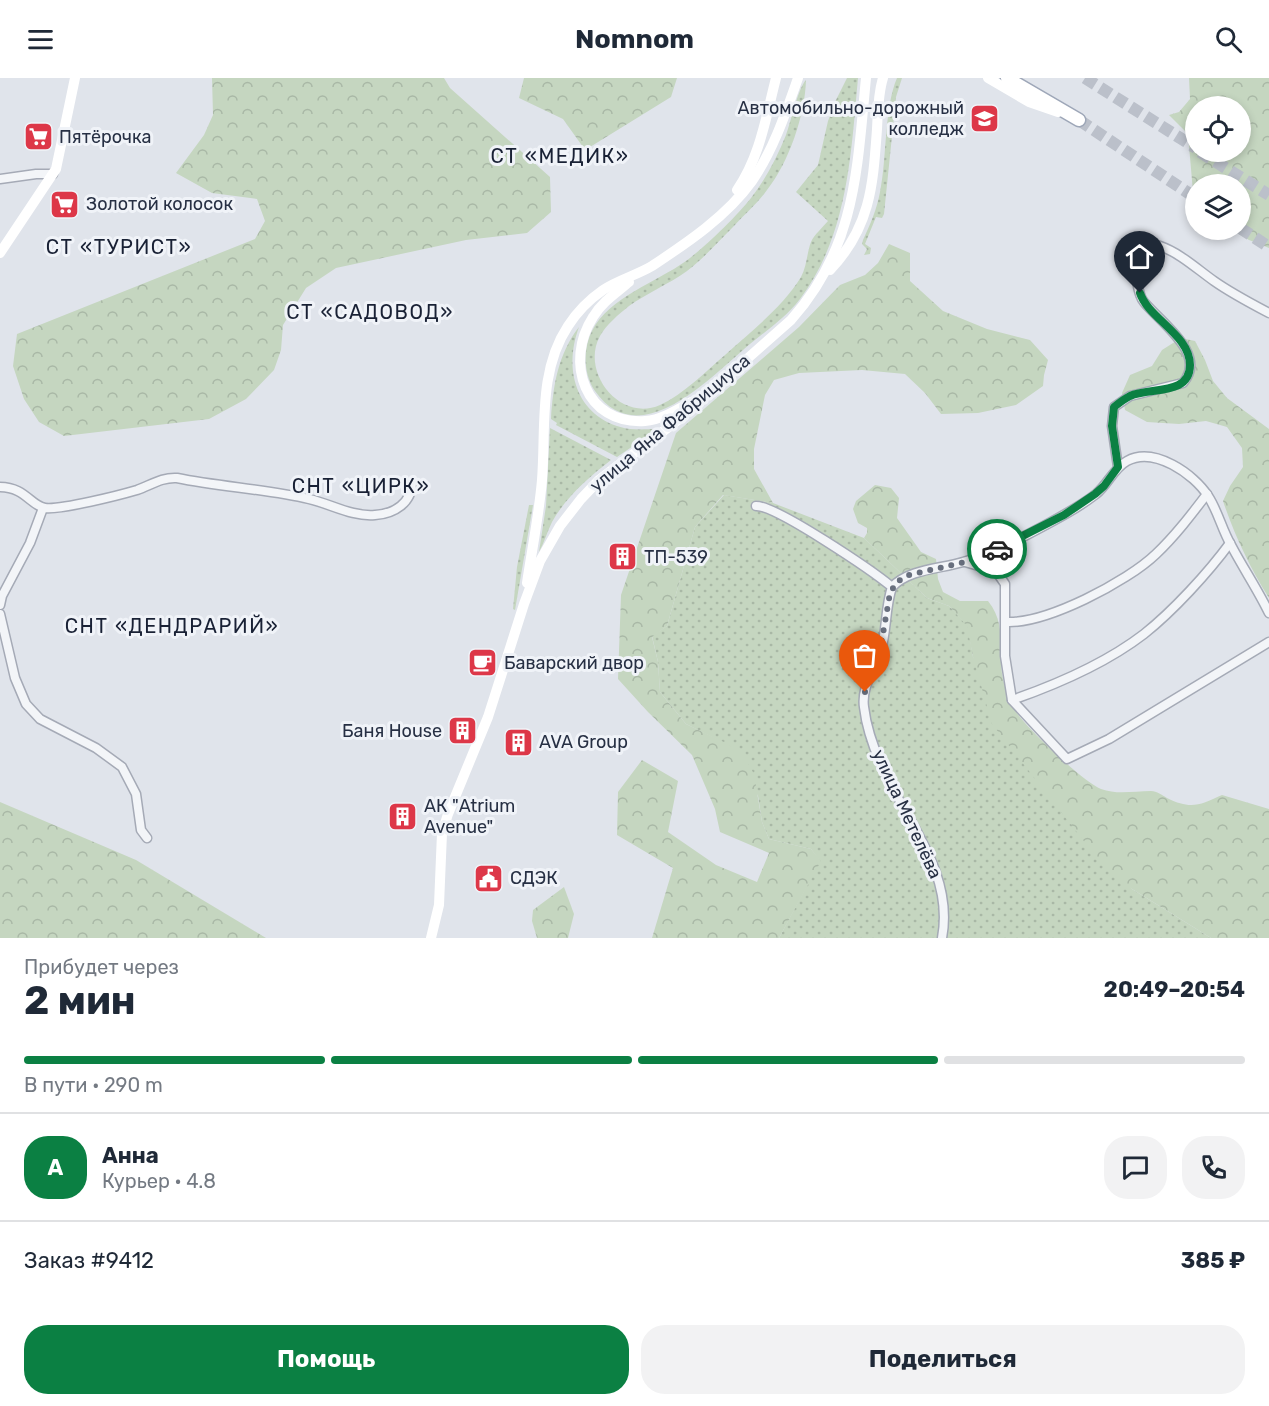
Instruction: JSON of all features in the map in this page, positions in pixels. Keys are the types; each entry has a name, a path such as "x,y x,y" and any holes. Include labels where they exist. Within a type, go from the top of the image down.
{"main road":[{"path":"0,253 53,174 60,152 75,78"},
{"path":"716,218 744,179 751,165 759,146 776,78"},
{"name":"улица Яна Фабрициуса","path":"524,604 540,499 546,394 550,369 568,325 604,290 650,267 697,235 746,188 763,163 786,112 798,78"},
{"name":"улица Яна Фабрициуса","path":"431,938 439,905 442,833 494,699 540,561 560,526 599,480 678,420 791,320 822,279 839,244 847,220 859,152 866,78"},
{"path":"822,279 850,247 867,210 872,186 883,78"},
{"path":"988,78 1029,102 1079,120"},
{"path":"1007,78 1079,120"},
{"path":"650,267 611,296 593,316 586,329 579,356 579,367 585,386 597,404 606,412 617,418 631,421 661,418 710,392"}],"street":[{"path":"0,179 29,174 53,174"},
{"path":"1118,467 1112,426 1114,407 1130,396 1176,387 1188,378 1190,369 1187,352 1141,298 1133,258 1137,247 1143,244 1160,245 1269,313"},
{"path":"756,506 765,507 788,519 877,574 892,587 909,575 965,562 1005,546 1064,515 1104,486 1118,467 1136,458 1144,457 1169,462 1207,494 1230,543 1269,613"},
{"path":"0,487 15,489 43,508 99,499 137,490 171,478 292,496 363,515 377,515 392,512 401,506 410,495 412,482"},
{"path":"1006,622 1019,623 1053,613 1124,578 1156,555 1207,494"},
{"path":"0,605 2,596 30,543 43,508"},
{"path":"1012,700 1043,689 1100,662 1144,634 1203,576 1230,543"},
{"path":"965,562 991,569 1001,576 1005,584 1005,656 1012,700 1044,737 1067,759 1109,739 1269,642"},
{"name":"улица Метелёва","path":"892,587 880,651 865,692 864,710 875,748 890,784 922,840 939,881 944,909 942,938"},
{"path":"0,614 15,678 26,704 40,719 96,748 122,767 136,794 141,830 147,838"}],"green space":[{"path":"212,78 444,78 450,88 550,177 551,212 527,233 466,240 336,268 306,288 283,325 281,350 274,370 246,399 209,419 64,436 39,422 24,399 13,366 17,334 255,239 265,221 257,199 212,193 176,173 204,135 213,115"},
{"path":"524,78 677,78 671,97 590,147 583,147 563,119 519,98"},
{"path":"847,78 858,78 853,136 844,193 838,221 828,248 816,274 800,299 780,320 711,378 672,405 651,413 631,415 612,408 595,391 588,377 586,353 592,331 600,319 622,299 686,261 745,206 775,160 786,135 800,90 806,80 799,123 789,152 775,179 755,204 699,261 680,276 629,306 609,324 600,336 595,350 595,364 600,378 618,401 631,407 645,409 660,405 702,375 766,319 801,277 811,242 828,221 796,192 818,165 828,121"},
{"path":"897,78 902,78 896,97 884,214 882,218 876,217 865,244 871,248 870,254 864,255 867,249 862,244 863,240 871,223 880,192 890,104"},
{"path":"1189,78 1269,78 1269,248 1249,240 1251,240 1251,174 1191,174 1190,162 1251,162 1251,96 1190,96"},
{"path":"1185,105 1185,131 1169,115 1179,112"},
{"path":"889,244 910,253 910,281 943,311 987,329 1030,340 1048,360 1043,386 1016,405 978,413 941,414 925,393 905,374 862,370 799,373 774,380 765,395 754,449 754,469 773,503 723,495 695,527 667,626 652,637 658,662 660,692 686,724 728,744 745,758 754,774 762,822 769,839 811,849 821,861 779,938 652,938 673,868 617,835 618,792 642,760 678,781 668,832 716,865 757,882 769,853 720,832 715,809 692,755 618,679 621,595 676,433 799,327 840,285 865,275 878,263"},
{"path":"579,327 572,361 579,392 587,405 598,416 612,424 630,429 658,429 617,457 556,425 557,423 551,419 553,394 561,359"},
{"path":"1181,338 1195,341 1213,381 1227,398 1269,429 1269,598 1243,551 1223,501 1243,467 1242,448 1227,427 1206,421 1179,424 1147,422 1125,410 1122,393 1130,375 1152,366 1162,350"},
{"path":"550,428 611,460 586,480 564,504 552,522 539,552 546,506"},
{"path":"875,485 891,488 899,498 897,518 921,552 936,559 938,579 943,592 960,601 988,601 998,620 1001,669 1012,705 1032,731 1082,776 1107,791 1153,791 1175,802 1189,805 1201,804 1222,795 1269,809 1269,938 1211,938 1132,889 1105,868 992,724 973,657 967,626 949,606 927,598 864,538 867,528 858,523 853,509 856,501"},
{"path":"724,495 773,503 864,538 927,598 949,606 968,626 973,657 1132,889 1211,938 779,938 820,861 811,849 769,839 762,822 758,796 728,745 686,724 660,692 658,662 652,636 667,626 695,527"},
{"path":"529,505 533,505 515,610 513,609 517,567"},
{"path":"0,802 136,860 266,938 0,938"},
{"path":"564,887 574,914 568,938 537,938 532,921 533,910"}],"tunnel":[{"path":"1085,78 1185,141"},
{"path":"1079,120 1185,191"},
{"path":"1216,162 1269,195"},
{"path":"1251,235 1269,247"}],"way so far":[{"path":"865,692 880,651 892,587 909,575 965,562 997,549"}],"place":[{"name":"Автомобильно-дорожный колледж","path":"985,118"},
{"name":"Пятёрочка","path":"38,137"},
{"name":"Золотой колосок","path":"65,204"},
{"name":"ТП-539","path":"623,557"},
{"name":"Баварский двор","path":"483,663"},
{"name":"Баня House","path":"463,731"},
{"name":"AVA Group","path":"518,742"},
{"name":"АК \"Atrium Avenue\"","path":"403,816"},
{"name":"СДЭК","path":"489,878"}],"district":[{"name":"СТ «МЕДИК»","path":"560,156"},
{"name":"СТ «ТУРИСТ»","path":"119,247"},
{"name":"СТ «САДОВОД»","path":"370,312"},
{"name":"СНТ «ЦИРК»","path":"361,486"},
{"name":"СНТ «ДЕНДРАРИЙ»","path":"172,626"}],"route":[{"path":"997,549 1064,515 1095,494 1112,477 1118,467 1112,426 1114,407 1130,396 1176,387 1188,378 1190,360 1187,352 1160,317 1144,302 1140,293"}]}
